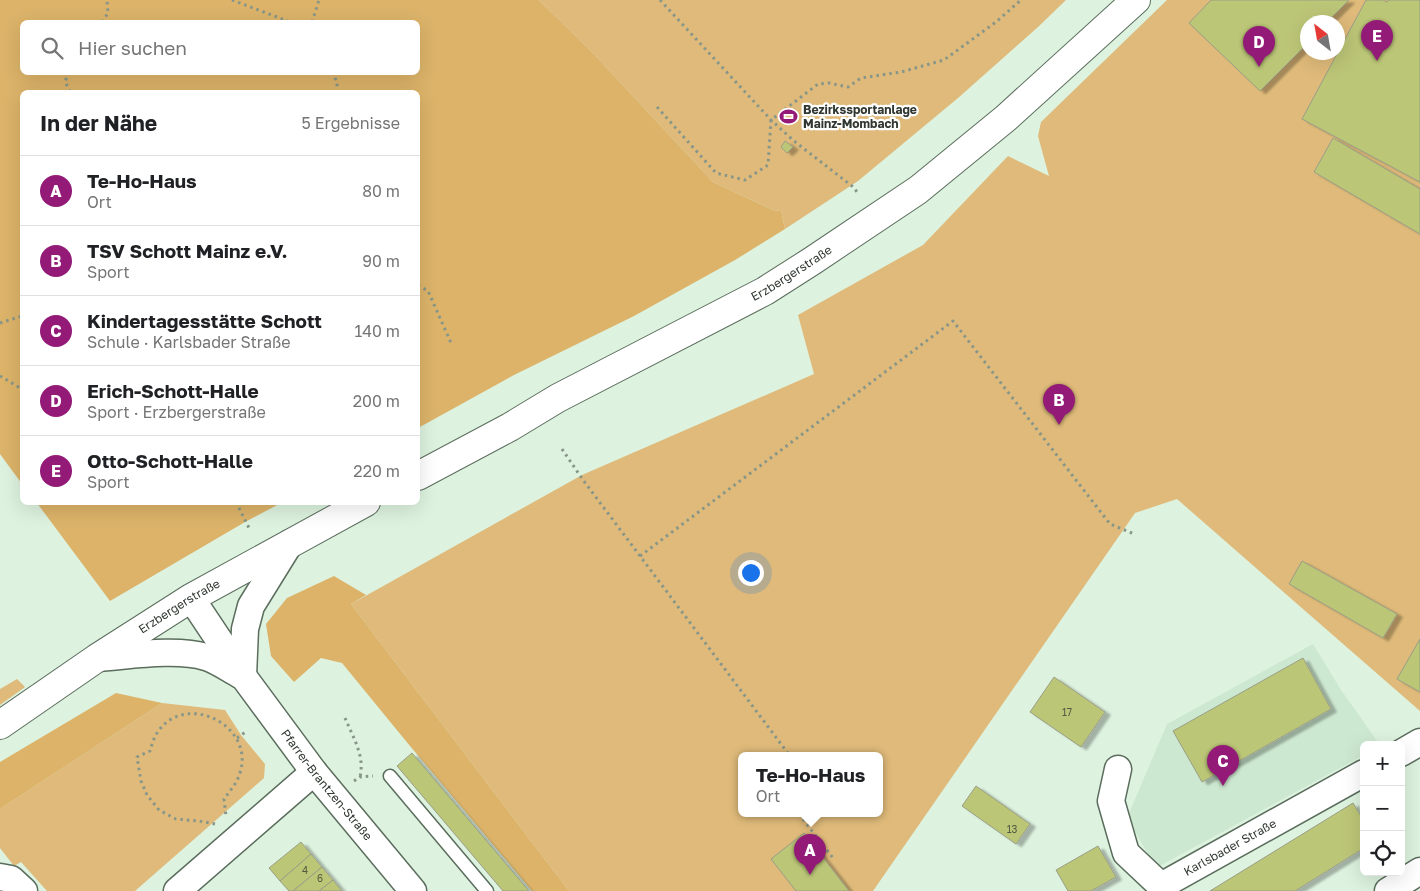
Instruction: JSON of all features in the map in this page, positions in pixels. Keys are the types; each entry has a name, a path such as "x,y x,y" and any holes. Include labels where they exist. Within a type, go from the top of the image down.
{"main road":[{"name":"Erzbergerstraße","path":"420,475 510,427 558,398 765,291 812,261 925,184 1006,118 1130,3"},
{"name":"Erzbergerstraße","path":"0,725 97,658 191,598 360,505"}],"street":[{"path":"243,676 245,629 250,606 290,543"},
{"name":"Pfarrer-Brantzen-Straße","path":"191,598 243,676 314,772 413,891"},
{"name":"Pfarrer-Brantzen-Straße","path":"97,658 175,653 200,656 215,660 243,676"},
{"path":"1405,750 1420,742"},
{"name":"Karlsbader Straße","path":"1118,769 1112,801 1126,853 1161,886 1360,775"},
{"path":"177,891 314,772"},
{"path":"1388,891 1420,871"},
{"path":"0,877 11,879 24,891"}],"lane":[{"path":"390,776 487,891"}],"path":[{"path":"103,20 108,13 107,0"},
{"path":"232,0 285,20"},
{"path":"313,20 320,0"},
{"path":"660,0 772,120 794,141 858,192"},
{"path":"657,107 716,173 745,180 768,165 772,120 818,84 828,83 848,87 861,78 901,72 944,60 996,22 1021,0"},
{"path":"68,75 65,81 69,90"},
{"path":"334,75 337,82 337,90"},
{"path":"420,286 428,291 452,344"},
{"path":"0,323 20,317"},
{"path":"640,556 953,321 1110,524 1134,534"},
{"path":"0,376 20,388"},
{"path":"562,449 583,480 787,752"},
{"path":"238,505 250,530"},
{"path":"217,824 176,819 159,810 147,795 141,781 137,757 150,751 154,737 160,729 174,718 185,715 203,715 218,720 229,728 237,738 242,754 242,763 240,773 232,790 224,799 226,816"},
{"path":"345,718 360,754 362,766 360,776"},
{"path":"237,738 247,730"},
{"path":"349,785 360,776 390,776"},
{"path":"801,817 833,858"}],"shaded area":[{"path":"0,0 539,0 593,53 713,182 775,211 781,210 785,229 735,260 634,316 514,375 420,427 420,90 20,90 20,481 0,454"},
{"name":"Bezirkssportanlage Mainz-Mombach","path":"539,0 1066,0 958,98 858,181 785,229 781,210 775,211 713,182 593,53"},
{"path":"1167,0 1420,0 1420,711 1177,499 1135,513 873,891 569,891 351,604 582,475 814,374 798,315 923,245 1008,156 1049,176 1038,136 1041,122"},
{"path":"38,505 277,505 245,522 110,601"},
{"path":"334,576 366,595 351,604 569,891 532,891 342,663 321,658 294,682 271,656 266,624 287,598"},
{"path":"1313,644 1341,690 1377,741 1360,741 1360,757 1156,868 1127,818 1167,724"},
{"path":"17,679 25,687 0,705 0,689"},
{"path":"116,693 162,703 0,809 0,762"},
{"path":"162,703 225,710 241,735 265,764 264,778 135,891 47,891 21,862 14,866 0,848 0,809"}],"building":[{"path":"1211,0 1349,0 1334,15 1300,15 1300,51 1260,91 1189,23"},
{"path":"1366,0 1383,0 1387,2 1388,0 1420,0 1420,182 1302,119 1334,60 1345,60 1345,39"},
{"path":"1333,138 1420,189 1420,234 1314,172"},
{"path":"785,141 793,147 787,153 781,147"},
{"path":"1302,561 1397,614 1383,638 1289,584"},
{"path":"1420,639 1420,692 1397,679"},
{"path":"1303,658 1331,709 1202,782 1173,731"},
{"path":"1054,677 1105,712 1081,747 1030,712"},
{"path":"412,753 529,891 503,891 397,766"},
{"path":"976,786 1030,824 1016,844 962,806"},
{"path":"1353,803 1360,814 1360,850 1295,891 1210,891"},
{"path":"804,833 849,891 796,891 771,859"},
{"path":"301,842 311,854 280,881 269,868"},
{"path":"1098,846 1116,877 1091,891 1068,891 1056,870"},
{"path":"311,854 322,867 293,891 289,891 280,881"},
{"path":"322,867 333,880 319,891 293,891"},
{"path":"333,880 342,891 319,891"}],"place":[{"name":"Otto-Schott-Halle","path":"1377,61"},
{"name":"Erich-Schott-Halle","path":"1259,67"},
{"name":"Bezirkssportanlage Mainz-Mombach","path":"789,117"},
{"name":"TSV Schott Mainz e.V.","path":"1059,425"},
{"name":"Kindertagesstätte Schott","path":"1223,786"},
{"name":"Te-Ho-Haus","path":"810,875"}]}
